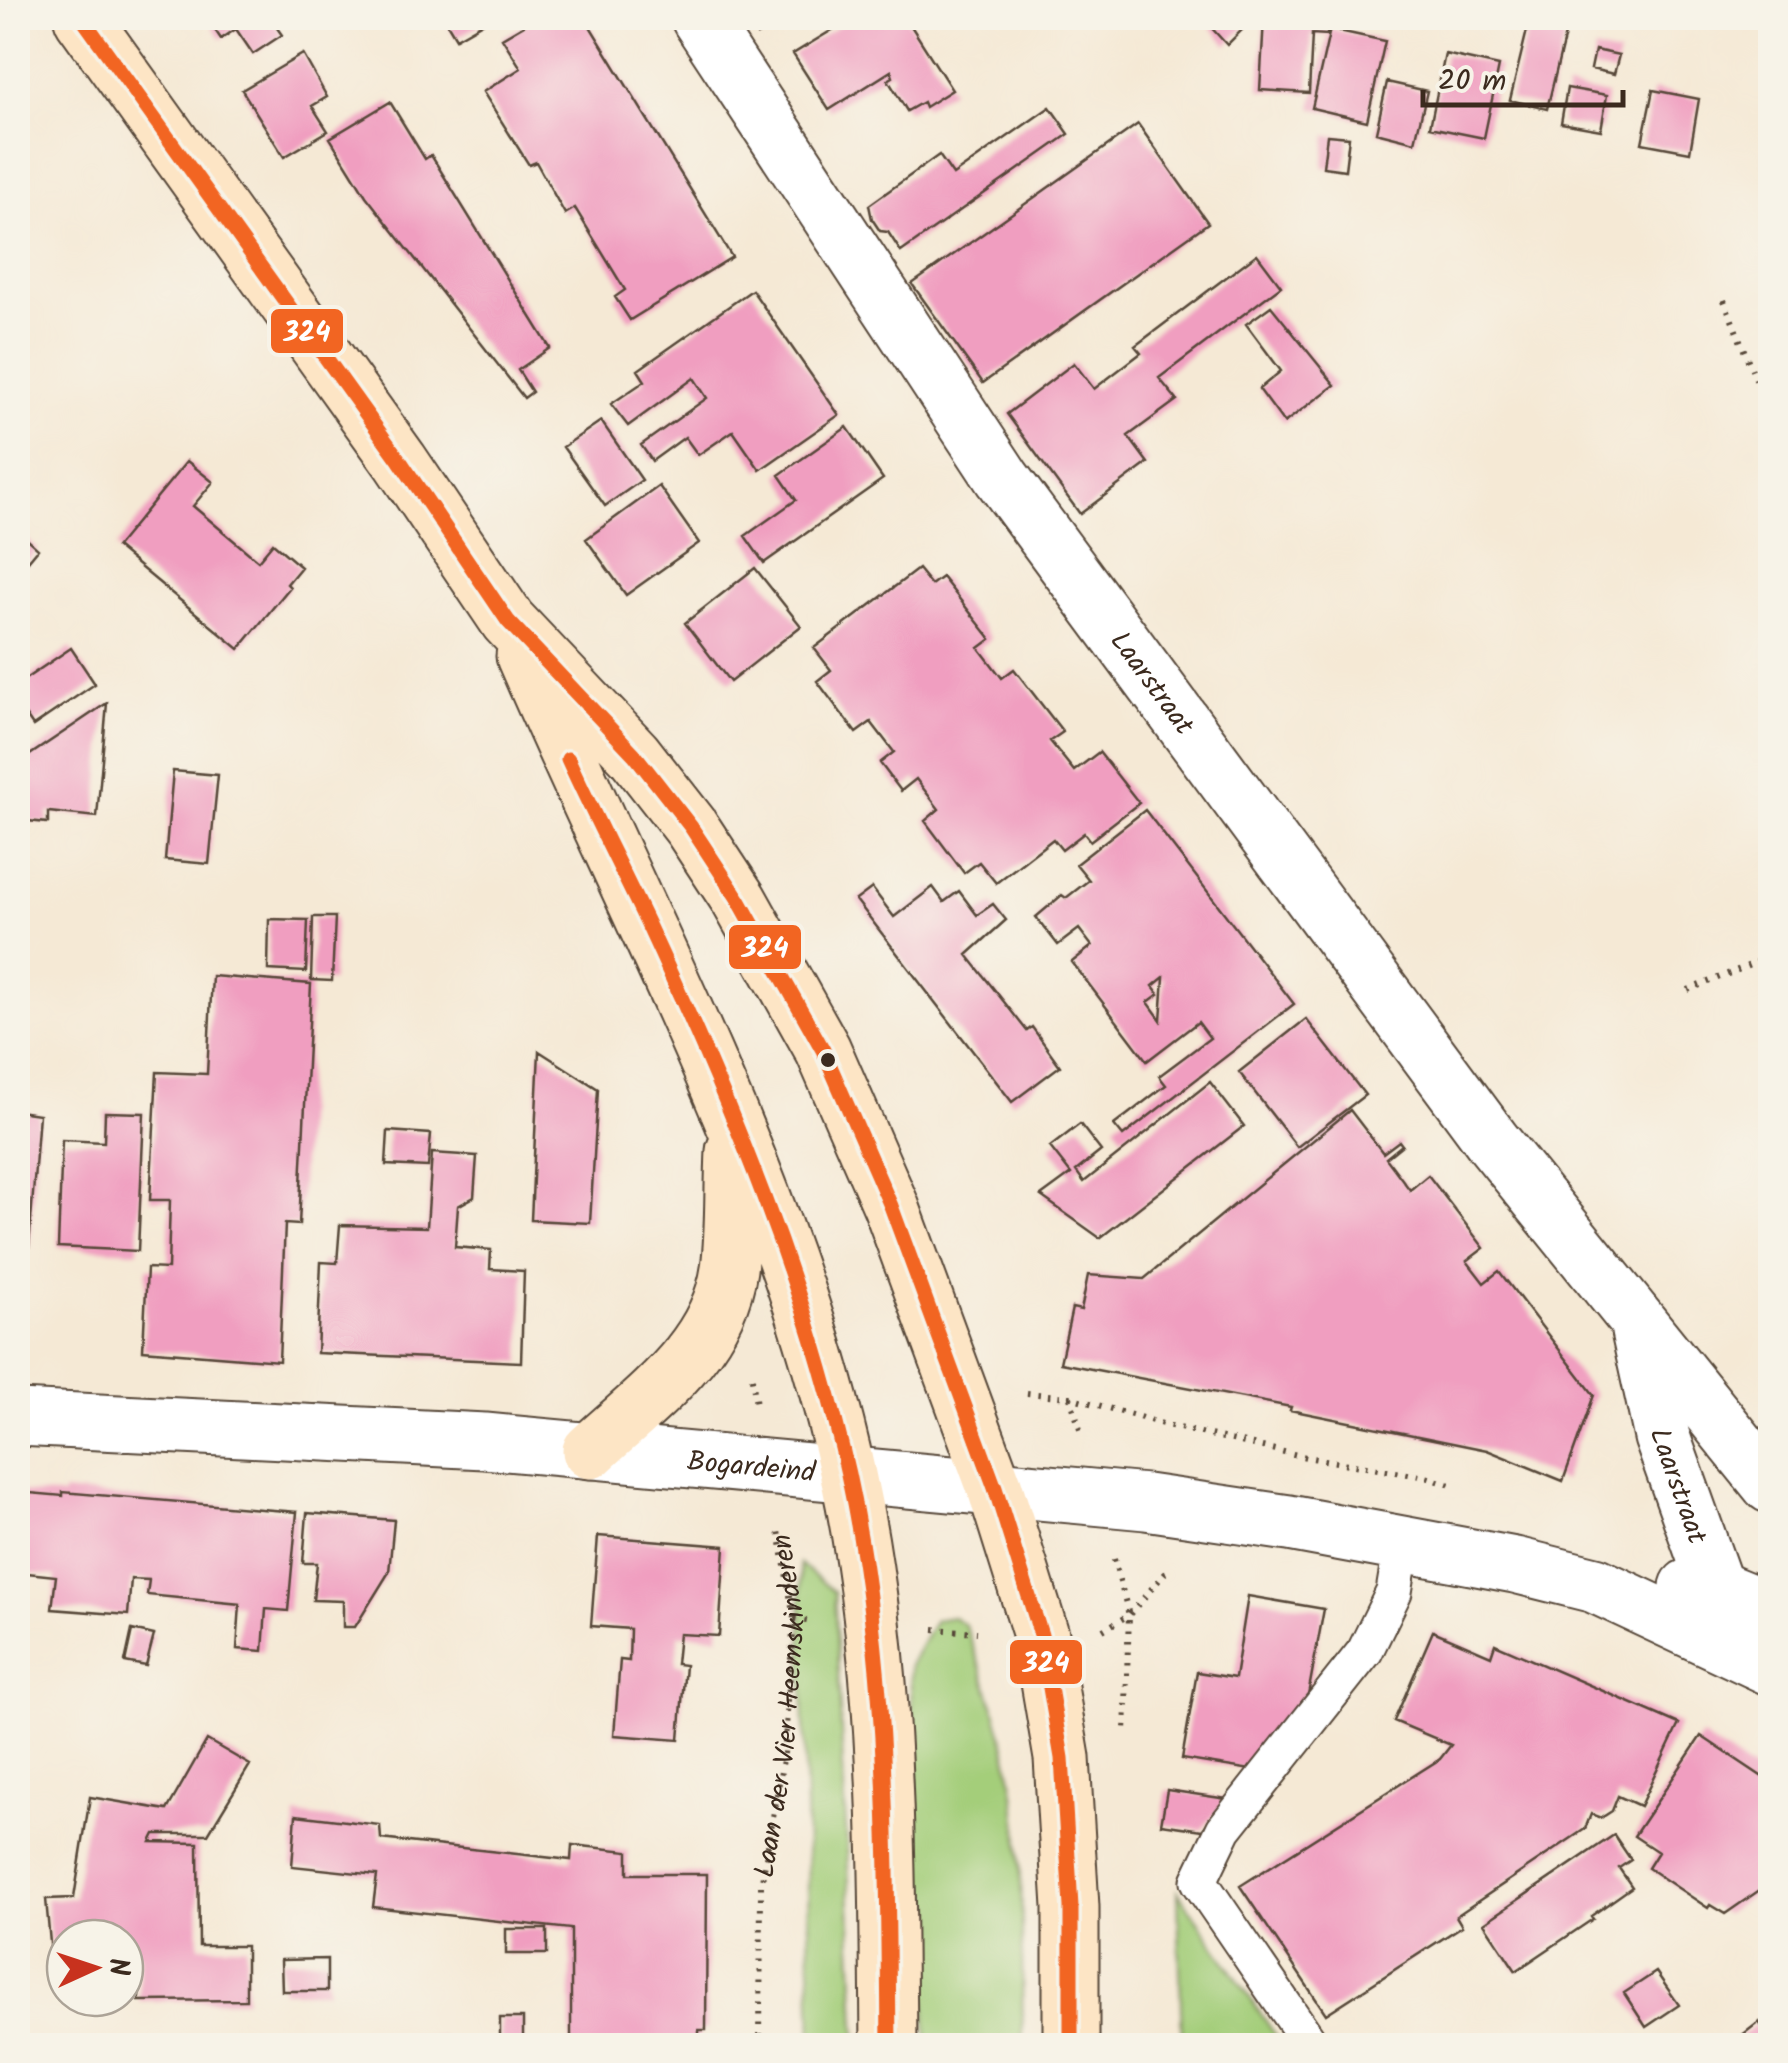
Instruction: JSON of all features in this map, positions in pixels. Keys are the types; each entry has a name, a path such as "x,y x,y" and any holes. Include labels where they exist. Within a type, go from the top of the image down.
{"main road":[{"path":"82,18 508,621 634,754 691,826 739,900 823,1050 891,1206 995,1488 1041,1636 1058,1720 1063,1777 1071,1907 1071,2046"},
{"path":"508,621 588,806 661,953 736,1123 822,1373 848,1476 874,1625 887,1825 888,2046"},
{"path":"590,1452 684,1366 706,1331 729,1271 736,1123"}],"street":[{"name":"Laarstraat","path":"699,18 1002,478 1493,1142 1770,1485"},
{"name":"Laarstraat","path":"1638,1323 1662,1437 1716,1588 1751,1656"},
{"name":"Bogardeind","path":"18,1418 484,1441 1146,1502 1515,1564 1596,1586 1751,1656"},
{"name":"Bogardeind","path":"1596,1586 1716,1588 1770,1610"}],"lane":[{"path":"1312,2046 1198,1881 1224,1829 1365,1650 1394,1592 1402,1544"}],"path":[{"path":"1724,300 1770,415"},
{"path":"1688,990 1770,957"},
{"name":"Laan der Vier Heemskinderen","path":"750,1367 794,1619 784,1754 761,1886 760,2046"},
{"path":"1070,1397 1166,1426 1306,1457 1426,1477 1460,1488"},
{"path":"794,1619 1041,1636 1096,1634 1129,1616"}],"green space":[{"path":"800,1564 834,1592 857,2045 812,2045"},
{"path":"953,1617 965,1625 987,1687 1014,1793 1021,1887 1023,2045 927,2045 910,1665 935,1620"},
{"path":"1178,1892 1282,2045 1182,2045"}],"building":[{"path":"207,18 270,18 282,35 253,54 236,29 221,39"},
{"path":"444,18 491,18 456,38"},
{"path":"536,18 585,18 732,257 630,320 615,297 625,290 575,208 565,214 536,162 529,165 483,92 521,68 502,38"},
{"path":"747,18 786,18 757,35"},
{"path":"839,18 906,18 952,90 925,107 923,102 907,111 888,80 893,77 891,71 829,110 793,54 842,24"},
{"path":"1217,18 1240,18 1247,25 1227,45 1209,25"},
{"path":"1264,18 1328,18 1327,35 1312,34 1309,93 1260,90"},
{"path":"1530,18 1569,18 1547,109 1510,100"},
{"path":"1330,29 1385,41 1367,121 1312,108"},
{"path":"1595,50 1619,55 1614,74 1591,69"},
{"path":"303,54 327,97 312,106 328,131 284,157 242,90"},
{"path":"1445,54 1499,66 1484,138 1430,127"},
{"path":"1387,82 1427,91 1415,142 1376,132"},
{"path":"1567,88 1607,95 1601,130 1561,123"},
{"path":"1653,90 1699,99 1690,152 1642,143"},
{"path":"390,102 425,159 431,155 550,348 518,370 532,392 524,398 366,196 330,138"},
{"path":"1050,107 1069,134 901,252 888,232 880,231 869,205 939,155 953,175"},
{"path":"1138,124 1208,223 983,383 912,284"},
{"path":"1327,135 1349,137 1345,170 1323,167"},
{"path":"1257,254 1281,286 1159,378 1177,400 1128,436 1148,463 1080,514 1007,414 1074,363 1094,389 1141,353 1135,346"},
{"path":"752,290 839,415 760,470 733,431 698,455 685,437 652,461 641,445 707,398 694,378 628,426 611,404 645,381 638,370"},
{"path":"1271,306 1335,385 1284,423 1259,389 1281,371 1246,324"},
{"path":"601,421 642,480 605,506 563,447"},
{"path":"847,427 883,479 764,563 745,536 796,500 779,475"},
{"path":"187,461 213,482 193,506 258,561 273,543 301,567 287,584 290,587 239,649 116,547"},
{"path":"659,486 699,543 626,595 586,539"},
{"path":"18,531 38,549 18,573"},
{"path":"755,568 801,626 730,682 685,623"},
{"path":"918,569 931,585 942,577 991,639 979,648 1002,678 1014,669 1063,732 1050,741 1074,771 1099,752 1139,803 1090,841 1084,833 1062,850 1053,839 996,883 979,862 964,873 925,821 939,809 916,779 901,791 880,763 894,752 871,722 856,733 817,681 831,670 814,648"},
{"path":"71,648 95,684 33,726 18,704 18,684"},
{"path":"107,703 97,817 48,812 48,823 18,820 18,763"},
{"path":"173,771 218,775 209,864 165,860"},
{"path":"1145,810 1294,1004 1123,1136 1114,1125 1166,1085 1159,1076 1210,1038 1198,1022 1147,1061 1072,962 1092,946 1079,929 1058,945 1036,917 1062,895 1066,898 1089,880 1076,864","holes":["1164,977 1161,1020 1148,1002 1159,994 1153,986"]},
{"path":"933,887 944,902 959,891 977,915 993,904 1006,920 967,955 1027,1031 1032,1027 1060,1066 1012,1102 856,900 872,888 894,917"},
{"path":"313,917 335,917 332,981 311,980"},
{"path":"269,919 308,920 306,972 268,970"},
{"path":"212,976 311,984 299,1225 285,1224 279,1361 143,1350 147,1268 168,1269 170,1200 150,1200 157,1072 207,1074"},
{"path":"1306,1019 1365,1095 1297,1147 1239,1072"},
{"path":"539,1051 598,1089 590,1223 531,1220"},
{"path":"1210,1082 1244,1126 1100,1238 1041,1196 1071,1174 1050,1147 1080,1124 1101,1151 1076,1171 1084,1182"},
{"path":"1350,1110 1383,1153 1399,1141 1402,1145 1386,1158 1410,1190 1428,1175 1484,1248 1467,1261 1484,1283 1499,1271 1594,1395 1563,1481 1487,1450 1290,1410 1291,1407 1060,1363 1072,1308 1081,1310 1088,1275 1144,1279"},
{"path":"18,1111 39,1114 29,1247 18,1246"},
{"path":"105,1112 144,1113 138,1251 58,1247 62,1140 104,1142"},
{"path":"388,1131 431,1134 428,1167 386,1165"},
{"path":"432,1153 477,1156 474,1197 458,1206 455,1247 491,1250 490,1269 524,1271 521,1362 317,1353 321,1262 337,1263 340,1225 427,1227"},
{"path":"18,1492 63,1496 63,1492 297,1512 288,1611 266,1609 263,1651 237,1649 240,1604 147,1595 149,1580 131,1579 128,1615 52,1609 56,1576 18,1572"},
{"path":"307,1513 394,1520 389,1572 355,1627 343,1627 343,1601 313,1600 317,1563 303,1563"},
{"path":"598,1536 725,1546 719,1636 679,1634 676,1664 685,1665 679,1740 614,1735 620,1660 629,1661 630,1629 591,1626"},
{"path":"1248,1596 1324,1609 1307,1700 1251,1770 1182,1759 1197,1672 1235,1678"},
{"path":"132,1630 154,1635 146,1666 125,1662"},
{"path":"1433,1631 1491,1656 1495,1644 1679,1724 1640,1806 1618,1796 1612,1811 1601,1818 1591,1814 1585,1829 1456,1916 1462,1926 1326,2014 1240,1886 1440,1759 1451,1745 1394,1721"},
{"path":"1701,1736 1770,1782 1770,1892 1764,1887 1725,1914 1710,1905 1708,1908 1648,1868 1658,1852 1634,1836"},
{"path":"207,1740 250,1765 208,1834 155,1834 151,1842 198,1843 199,1946 246,1946 246,2000 145,2001 145,1918 48,1918 46,1899 74,1898 90,1797 167,1810"},
{"path":"1167,1790 1227,1799 1202,1830 1161,1824"},
{"path":"296,1815 380,1825 381,1839 571,1860 572,1845 628,1851 628,1874 707,1874 706,2030 699,2030 699,2046 571,2046 571,1929 373,1907 377,1875 292,1866"},
{"path":"1614,1835 1631,1860 1619,1868 1632,1887 1591,1916 1593,1919 1516,1971 1484,1923"},
{"path":"506,1929 547,1929 547,1954 506,1954"},
{"path":"327,1959 327,1991 282,1991 281,1960"},
{"path":"1656,1972 1679,2005 1646,2027 1624,1993"},
{"path":"500,2018 523,2018 523,2046 500,2046"},
{"path":"1759,2022 1770,2038 1770,2046 1728,2046"},
{"path":"398,2037 443,2037 443,2046 398,2046"}],"transit line":[{"name":"324","path":"82,18 400,461 508,621 634,754 691,827 739,900 823,1050 891,1206 995,1488 1041,1635 1062,1758 1071,1907 1071,2046"},
{"name":"324","path":"568,759 650,929 737,1129 788,1265 831,1403 861,1545 878,1687 886,1831 889,2046"}]}
